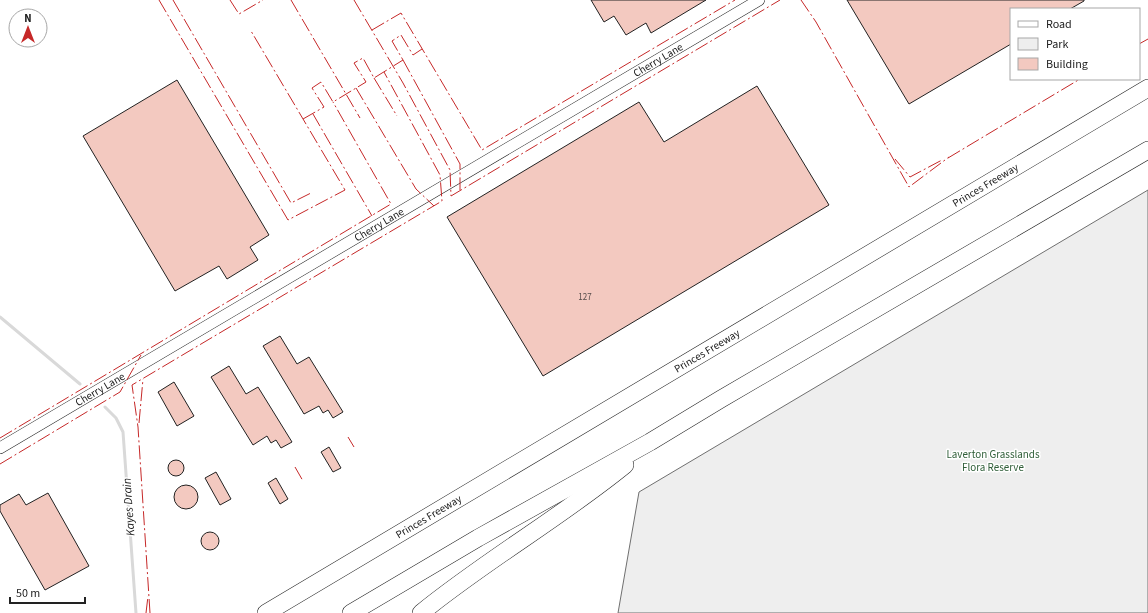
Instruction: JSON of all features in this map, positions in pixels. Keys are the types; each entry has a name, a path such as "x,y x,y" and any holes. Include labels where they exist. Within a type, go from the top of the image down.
{"highway":[{"name":"Princes Freeway","path":"266,613 477,486 1148,88"},
{"path":"351,613 478,538 650,442 1148,150"},
{"path":"421,613 467,577 599,487 627,464 650,442"},
{"path":"253,613 477,486"}],"street":[{"name":"Cherry Lane","path":"0,448 759,0"}],"green space":[{"name":"Laverton Grasslands Flora Reserve","path":"1148,190 1148,613 618,613 639,492"}],"building":[{"path":"591,0 706,0 651,33 646,23 626,35 614,16 604,22"},
{"path":"847,0 1084,0 1072,8 1010,8 1010,45 909,104"},
{"path":"177,80 269,235 250,247 258,260 227,279 219,266 175,291 83,136"},
{"path":"757,86 829,205 543,376 447,217 639,102 664,142"},
{"path":"280,336 297,364 309,357 343,412 333,418 328,410 323,413 319,406 304,414 263,346"},
{"path":"229,366 246,394 258,387 292,442 281,448 276,440 271,443 267,436 253,445 211,377"},
{"path":"174,382 194,416 177,426 158,392"},
{"path":"329,447 341,468 333,472 321,452"},
{"path":"173,460 179,460 184,465 182,474 179,476 173,476 168,471 168,465"},
{"path":"216,472 231,499 220,505 205,478"},
{"path":"276,478 288,499 280,504 268,483"},
{"path":"186,485 195,488 198,497 195,506 186,509 177,506 174,497 177,488"},
{"path":"48,493 89,566 45,590 0,511 0,505 19,494 26,505"},
{"path":"210,532 216,535 219,541 216,547 210,550 204,547 201,541 204,535"}],"waterway":[{"name":"Kayes Drain","path":"0,317 80,384"},
{"name":"Kayes Drain","path":"105,407 116,418 123,432 136,613"}],"power":[{"path":"159,0 288,220 345,190 251,31"},
{"path":"173,0 291,203 311,193"},
{"path":"230,0 239,14 263,0"},
{"path":"291,0 360,118"},
{"path":"354,0 403,83 450,170 451,196 780,0"},
{"path":"372,30 401,13 482,150 735,0"},
{"path":"801,0 816,22 909,187 949,157"},
{"path":"303,119 324,107 312,88 321,82 333,102 366,82 354,63 363,58 374,78 403,60 392,41 401,35 413,55 422,49"},
{"path":"1140,43 1148,39"},
{"path":"403,60 460,164 460,190"},
{"path":"150,613 138,427 132,385 442,201 440,175 384,72"},
{"path":"374,78 397,116"},
{"path":"948,158 1078,80"},
{"path":"356,88 416,189 434,206"},
{"path":"0,438 391,204 333,102"},
{"path":"313,114 372,216"},
{"path":"895,159 910,177 942,160"},
{"path":"0,464 120,392 141,355"},
{"path":"139,423 143,379"},
{"path":"348,437 354,447"},
{"path":"295,467 303,481"},
{"path":"146,613 148,596"}]}
